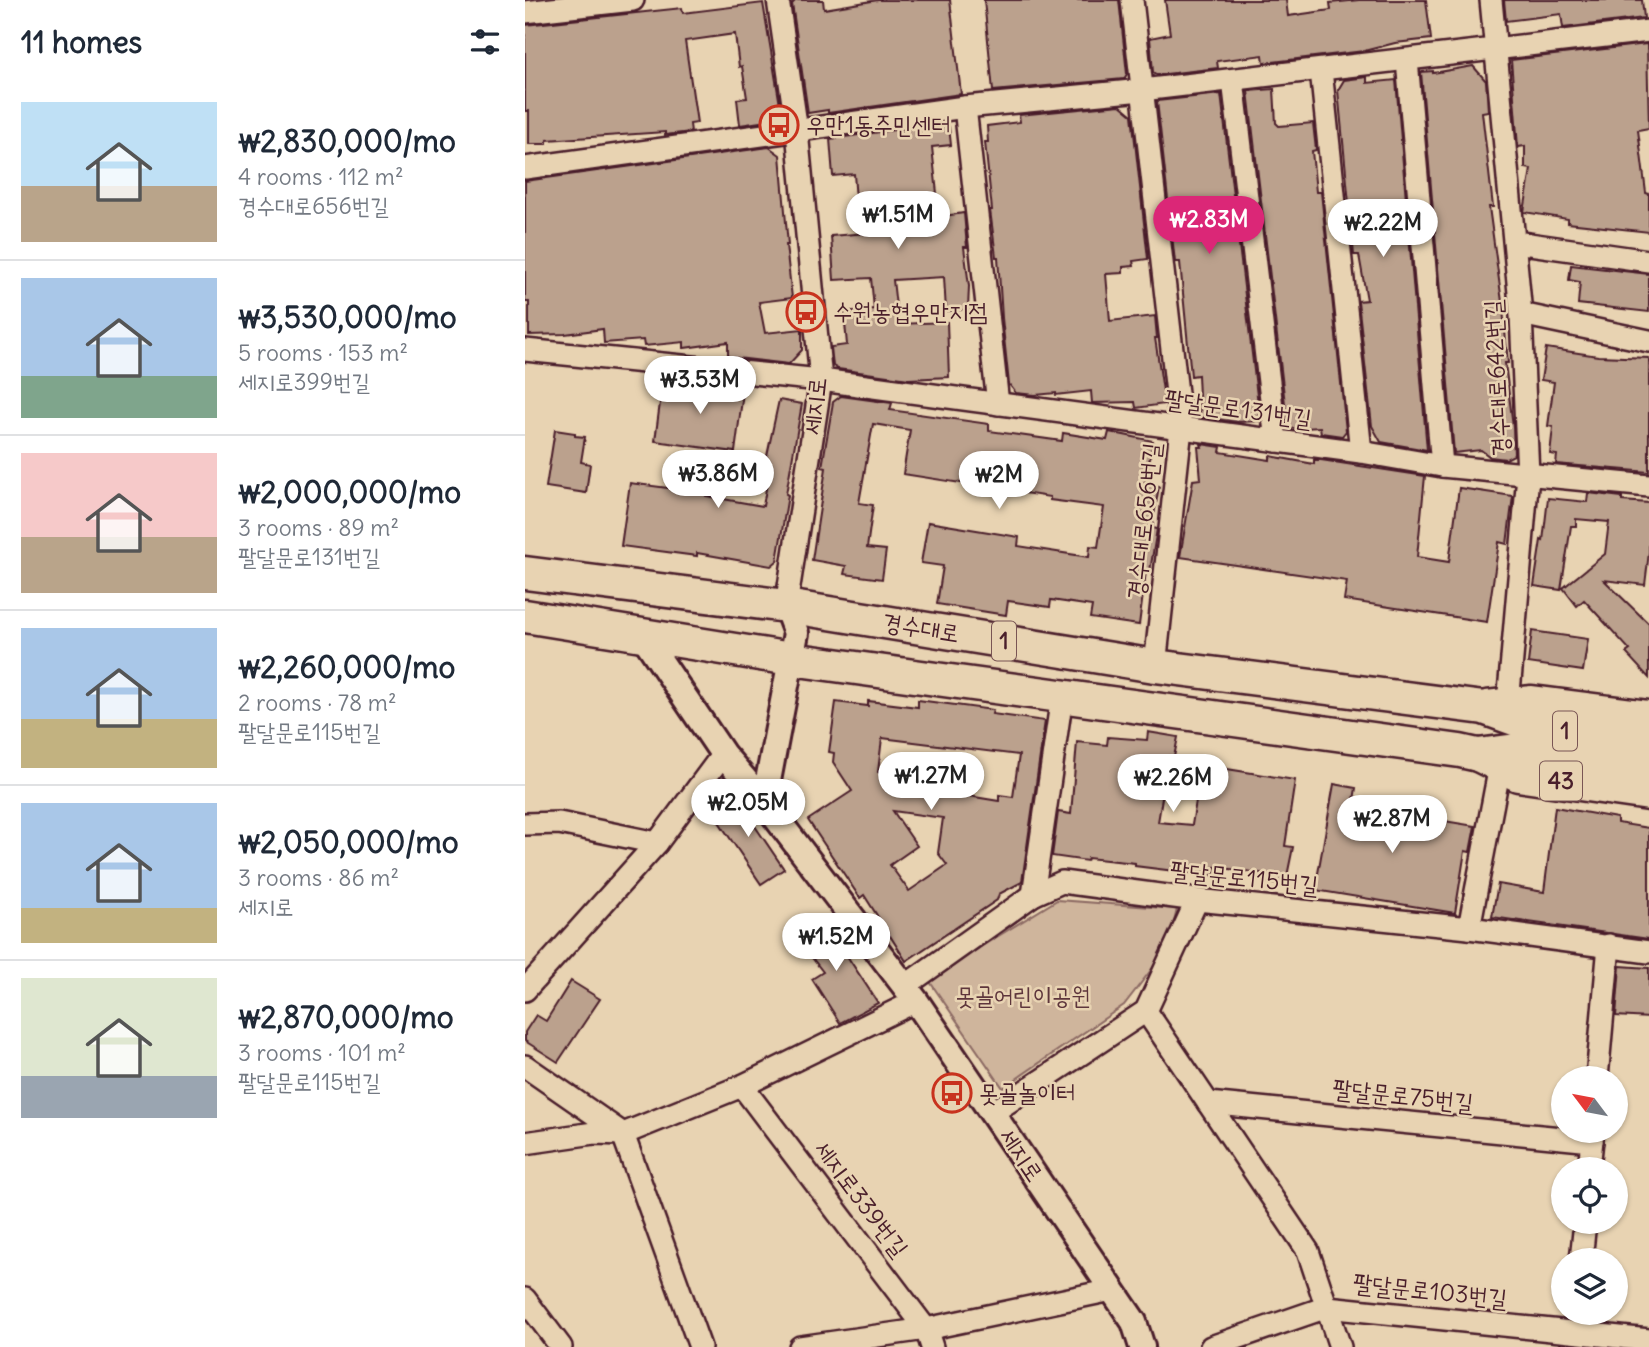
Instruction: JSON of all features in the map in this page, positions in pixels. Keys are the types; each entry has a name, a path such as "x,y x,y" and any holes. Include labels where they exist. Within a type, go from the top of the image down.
{"main road":[{"name":"경수대로","path":"525,573 786,606 1155,666 1496,706 1532,702 1649,717"},
{"name":"경수대로","path":"525,615 791,659 1062,696 1489,760 1518,775 1649,794"},
{"name":"경수대로","path":"1496,706 1528,724 1649,745"},
{"name":"경수대로","path":"1489,760 1524,749 1649,766"}],"street":[{"path":"525,12 633,0"},
{"name":"세지로","path":"764,802 796,633 786,606 821,380 797,131 778,0"},
{"name":"경수대로656번길","path":"1132,0 1181,428 1155,666"},
{"name":"경수대로642번길","path":"1491,0 1521,314 1528,475 1496,706"},
{"path":"525,168 965,107 1142,90 1649,32"},
{"path":"1407,60 1442,466"},
{"path":"1321,70 1361,452"},
{"path":"1233,80 1276,441"},
{"path":"965,107 998,404"},
{"path":"1515,242 1649,261"},
{"path":"1521,314 1649,341"},
{"name":"팔달문로131번길","path":"525,351 821,380 1361,452 1442,466 1649,486"},
{"name":"세지로","path":"642,634 723,754 764,802 911,993 1134,1322 1142,1347"},
{"path":"1033,895 1062,696"},
{"path":"525,990 657,843 723,754"},
{"path":"1469,928 1489,760"},
{"path":"525,824 559,823 657,843"},
{"name":"팔달문로115번길","path":"623,1133 742,1086 911,993 1033,895 1062,882 1197,900 1469,928 1649,952"},
{"path":"992,1113 1146,1011 1197,900"},
{"path":"1598,1066 1609,945"},
{"path":"1146,1011 1308,1251 1340,1347"},
{"path":"525,1066 623,1133 700,1347"},
{"name":"세지로339번길","path":"742,1086 929,1338"},
{"name":"팔달문로75번길","path":"1208,1103 1551,1132"},
{"path":"525,1143 594,1133 623,1133"},
{"path":"800,1347 929,1338 1112,1290"},
{"path":"525,1299 561,1347"},
{"name":"팔달문로103번길","path":"1211,1347 1327,1307 1551,1320"},
{"name":"팔달문로103번길","path":"1588,1325 1649,1340"}],"green space":[{"name":"못골어린이공원","path":"1057,900 1177,909 1168,948 1124,1005 1003,1088 928,979"}],"building":[{"path":"796,0 823,0 824,9 878,0 950,0 961,94 828,113 828,110 808,113 792,4"},
{"path":"984,0 1119,0 1127,74 1124,79 993,91"},
{"path":"1165,0 1286,0 1288,16 1331,10 1330,3 1426,0 1431,39 1395,43 1364,51 1264,63 1263,55 1217,61 1218,68 1157,75 1153,72 1150,38 1170,34"},
{"path":"1504,0 1642,0 1644,18 1563,28 1561,14 1506,21"},
{"path":"763,3 781,111 773,120 740,125 737,99 747,98 742,66 739,67 735,34 685,41 697,123 690,124 691,132 547,140 547,144 529,144 529,111 525,111 525,25 682,8 683,13"},
{"path":"1647,44 1649,128 1638,130 1646,193 1649,194 1649,232 1568,223 1568,219 1524,212 1531,169 1525,168 1525,146 1518,147 1511,60"},
{"path":"1473,66 1486,81 1488,111 1482,112 1493,207 1489,207 1503,309 1508,363 1505,363 1513,426 1514,455 1506,459 1490,457 1481,450 1454,453 1421,72 1433,73"},
{"path":"1367,77 1367,83 1396,80 1427,450 1381,442 1372,426 1358,301 1367,300 1359,255 1354,255 1338,90 1344,80"},
{"path":"1274,89 1276,123 1279,126 1313,123 1316,150 1312,151 1316,192 1321,192 1346,431 1342,436 1321,433 1320,427 1288,429 1248,91"},
{"path":"1221,94 1260,421 1237,422 1200,417 1198,375 1191,376 1180,262 1175,262 1157,101"},
{"path":"1120,105 1132,115 1148,259 1133,261 1134,266 1123,267 1123,273 1106,274 1110,321 1155,316 1155,338 1165,404 1136,408 1135,402 1092,403 1091,391 1056,395 1016,393 1009,384 998,257 990,210 985,142 988,142 987,126 1020,122 1019,115"},
{"path":"944,123 949,127 951,145 932,147 939,212 943,212 944,216 964,213 968,309 946,311 944,277 893,280 898,324 947,322 949,377 909,379 838,369 833,366 831,347 847,345 844,312 874,309 871,278 834,280 831,236 867,233 864,200 856,200 854,174 833,176 830,139"},
{"path":"769,147 780,155 792,298 759,302 765,333 802,329 802,350 789,364 728,357 728,342 684,348 684,342 644,346 643,340 604,343 603,329 529,335 529,302 525,302 525,181"},
{"path":"1571,265 1649,274 1649,312 1578,304 1580,282 1569,280"},
{"path":"1546,348 1598,356 1649,358 1649,472 1556,464 1557,455 1550,454 1553,427 1548,426 1554,382 1541,380"},
{"path":"663,380 728,389 728,384 744,385 735,452 655,441"},
{"path":"841,396 892,403 890,410 989,424 989,431 1062,441 1063,433 1107,440 1109,432 1153,441 1145,484 1159,486 1153,521 1153,528 1157,529 1150,571 1146,571 1139,625 1090,618 1092,606 1051,600 1050,607 1008,601 1006,615 937,604 943,566 921,563 928,522 1019,537 1018,546 1089,557 1090,546 1098,547 1104,507 903,474 910,430 873,424 859,503 873,505 867,548 886,550 882,579 844,574 846,566 812,560 826,468 822,467 833,402"},
{"path":"779,400 802,404 777,561 771,566 697,553 697,556 621,546 630,483 706,493 706,496 763,506 770,466 765,465"},
{"path":"555,430 585,437 581,462 590,464 586,493 546,487"},
{"path":"1201,444 1221,447 1220,452 1270,460 1270,456 1314,464 1314,460 1321,460 1425,476 1417,557 1449,562 1459,488 1513,496 1507,544 1499,542 1487,622 1344,600 1347,581 1180,557 1193,480 1201,479 1198,447 1202,447"},
{"path":"1588,493 1622,497 1622,501 1649,503 1649,552 1645,585 1604,580 1649,624 1649,678 1626,653 1630,650 1584,600 1577,606 1563,588 1605,554 1609,522 1576,519 1576,526 1571,526 1561,590 1534,586 1548,498 1587,502"},
{"path":"1532,631 1588,639 1583,671 1528,663"},
{"path":"918,700 993,710 992,714 1045,721 1022,882 999,894 997,900 906,961 864,895 860,898 808,820 852,791 833,762 834,753 829,752 836,702 868,706 868,701 918,707","holes":["882,738 1019,755 1013,797 999,795 999,801 932,790 934,780 878,772","893,811 943,818 938,853 947,865 909,891 890,865 917,846"]},
{"path":"1148,732 1178,737 1174,757 1169,756 1158,822 1192,825 1202,765 1295,780 1285,846 1293,847 1285,886 1265,882 1267,874 1215,867 1214,876 1135,866 1135,863 1052,856 1058,812 1071,814 1077,742 1107,745 1108,737 1147,740"},
{"path":"1334,784 1356,788 1353,806 1475,826 1470,852 1465,851 1455,913 1315,890"},
{"path":"734,795 784,869 761,884 711,810"},
{"path":"1555,807 1617,818 1617,823 1649,828 1649,939 1492,917 1498,884 1544,892"},
{"path":"822,918 878,1003 840,1023 812,979 823,972 796,937"},
{"path":"1620,966 1649,968 1649,1018 1616,1016"},
{"path":"571,981 600,999 558,1062 525,1041 525,1032 536,1015 546,1021"}],"place":[{"name":"우만1동주민센터","path":"779,125"},
{"name":"수원농협우만지점","path":"806,312"},
{"name":"못골놀이터","path":"952,1093"}]}
